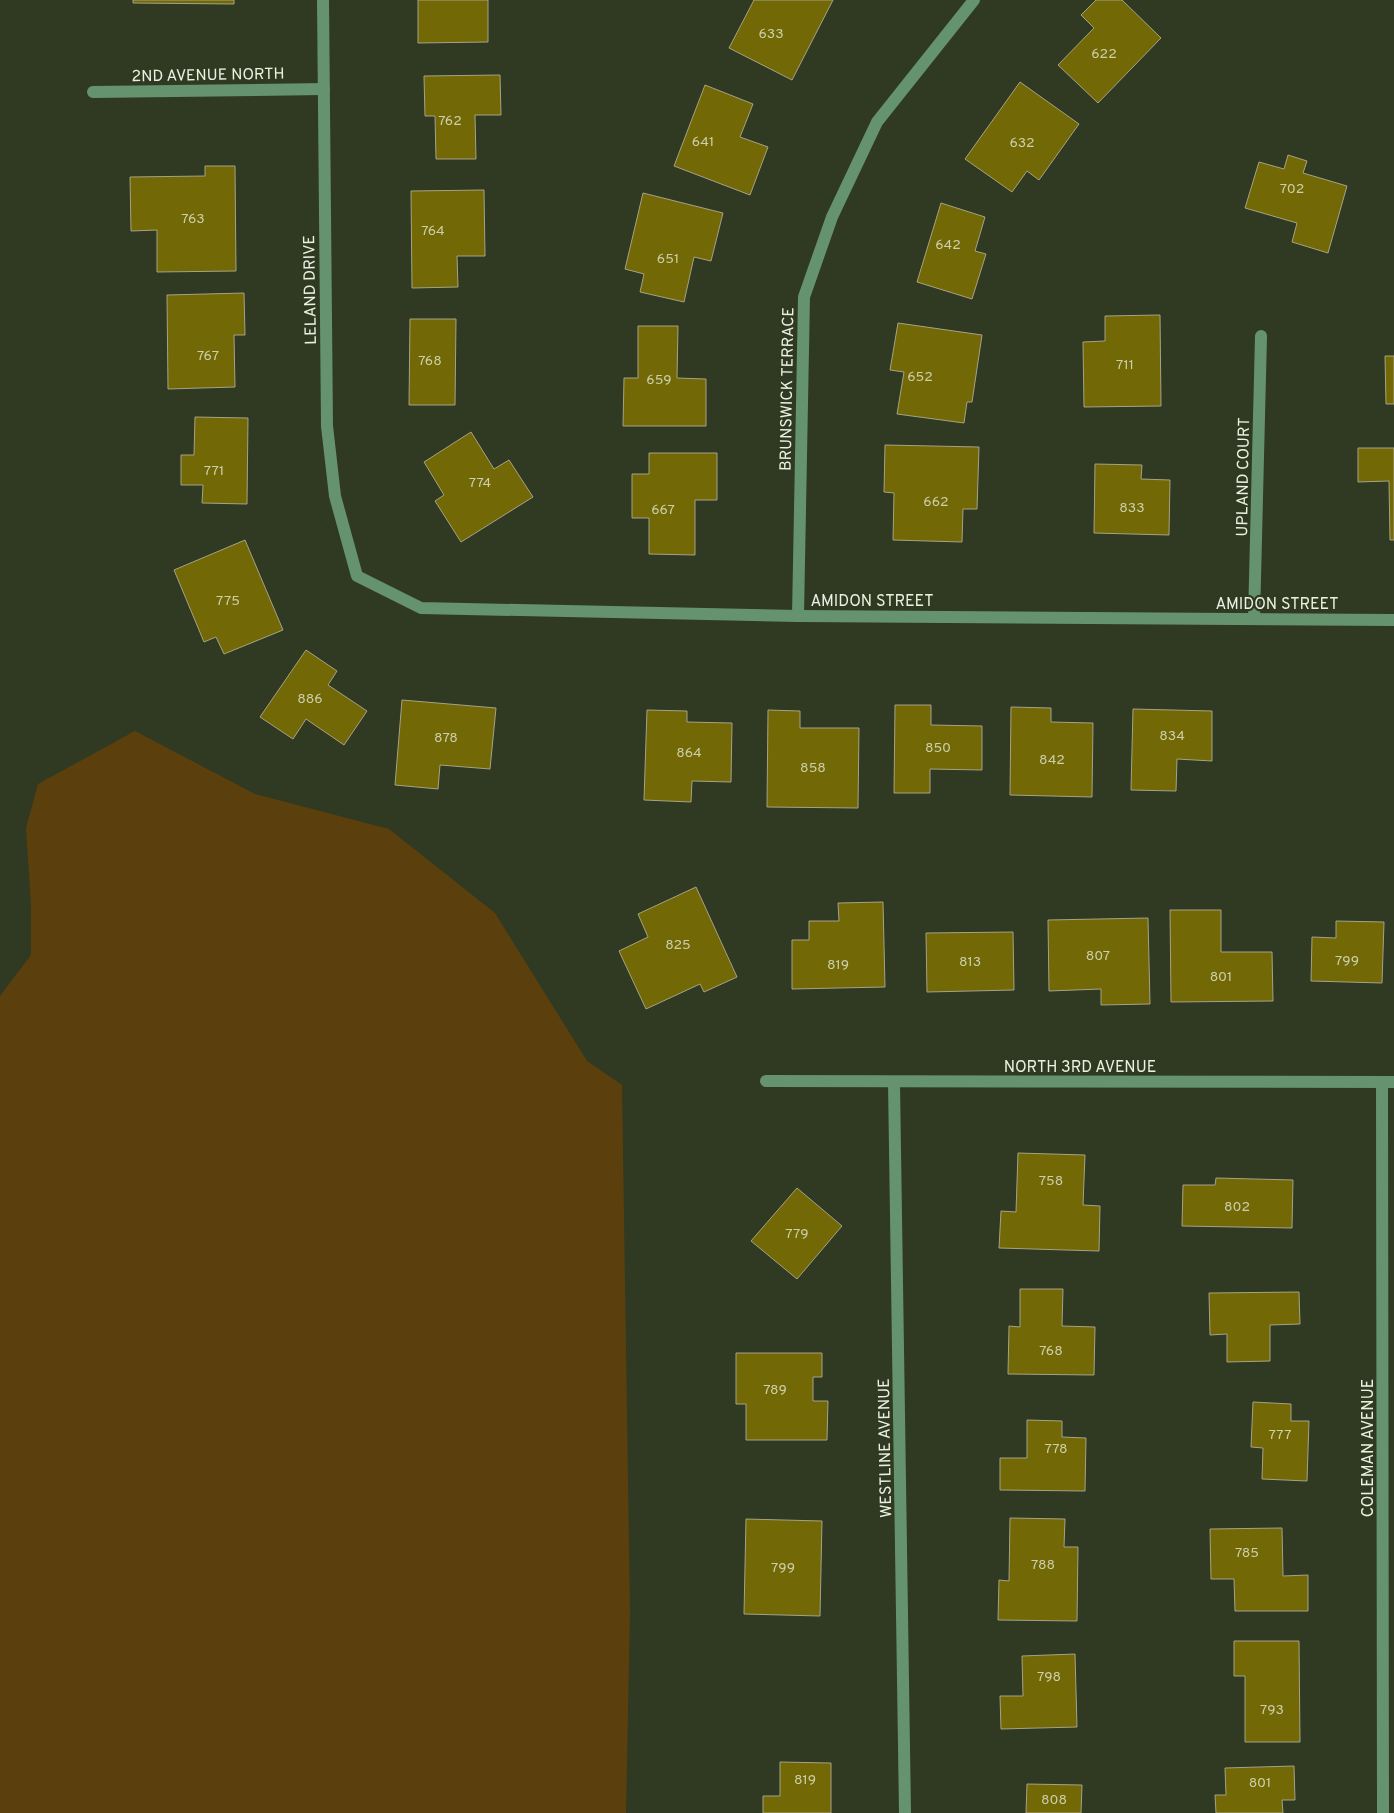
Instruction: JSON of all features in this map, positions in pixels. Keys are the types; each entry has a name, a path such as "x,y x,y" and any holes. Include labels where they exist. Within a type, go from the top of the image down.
{"street":[{"name":"LELAND DRIVE","path":"323,0 327,426 335,496 357,576"},
{"name":"BRUNSWICK TERRACE","path":"798,616 804,296 832,217 877,122 974,0"},
{"name":"2ND AVENUE NORTH","path":"93,92 324,89"},
{"name":"UPLAND COURT","path":"1254,619 1261,336"},
{"name":"AMIDON STREET","path":"357,576 421,608 798,616 1394,620"},
{"name":"NORTH 3RD AVENUE","path":"766,1082 1388,1082"},
{"name":"COLEMAN AVENUE","path":"1383,1813 1388,1082"},
{"name":"WESTLINE AVENUE","path":"894,1083 905,1813"}],"shaded area":[{"path":"135,731 255,794 389,829 495,913 587,1061 622,1085 630,1612 626,1813 0,1813 0,996 31,955 31,904 26,828 38,784"}],"building":[{"path":"133,0 234,0 234,4 133,3"},
{"path":"418,0 488,0 488,42 418,43"},
{"path":"754,0 833,0 792,80 729,48"},
{"path":"1096,0 1122,0 1161,38 1098,103 1058,65 1094,28 1081,15"},
{"path":"500,75 501,115 475,115 476,159 436,159 435,116 425,116 424,76"},
{"path":"1020,82 1079,124 1039,180 1027,171 1012,192 965,159"},
{"path":"705,85 753,104 740,137 768,147 750,195 674,166"},
{"path":"1288,155 1307,161 1303,173 1347,186 1328,253 1292,242 1297,223 1245,208 1259,162 1284,169"},
{"path":"205,166 235,166 236,271 157,272 157,230 131,231 130,177 205,176"},
{"path":"484,190 485,256 457,256 458,287 412,288 411,191"},
{"path":"643,193 723,213 711,261 694,257 684,302 640,292 644,274 625,269"},
{"path":"941,203 985,217 975,251 986,254 972,299 917,282"},
{"path":"244,293 245,335 234,335 235,387 168,389 167,295"},
{"path":"1160,315 1161,406 1084,407 1083,342 1105,341 1105,316"},
{"path":"410,319 456,319 455,405 409,405"},
{"path":"898,323 982,335 972,402 967,402 964,423 897,414 904,372 890,370"},
{"path":"638,326 678,326 677,378 706,379 706,426 623,426 624,378 638,378"},
{"path":"1385,356 1394,356 1394,404 1386,404"},
{"path":"195,417 248,418 247,504 202,503 203,485 181,485 181,455 194,455"},
{"path":"471,432 494,469 509,460 533,497 461,542 435,501 444,495 424,462"},
{"path":"885,445 979,447 977,509 963,509 962,542 893,540 894,493 884,492"},
{"path":"1358,448 1394,448 1394,540 1390,540 1389,481 1358,482"},
{"path":"649,453 717,453 717,500 695,500 695,555 649,554 649,518 632,518 632,474 649,474"},
{"path":"1095,464 1142,465 1141,479 1170,480 1169,535 1094,533"},
{"path":"245,540 283,630 224,654 216,637 204,642 174,570"},
{"path":"306,650 337,671 328,685 367,711 344,745 306,719 293,739 260,717"},
{"path":"402,700 496,708 490,769 440,765 438,789 395,785"},
{"path":"895,705 931,705 931,725 982,726 982,770 930,769 930,793 894,793"},
{"path":"1011,707 1051,708 1051,722 1093,723 1092,797 1010,795"},
{"path":"1133,709 1212,711 1212,761 1177,759 1176,791 1131,790"},
{"path":"647,710 687,711 687,722 732,723 731,782 692,781 691,802 644,800"},
{"path":"768,710 800,711 800,728 859,728 858,808 767,807"},
{"path":"696,887 737,977 704,992 700,984 646,1009 619,951 648,937 638,914"},
{"path":"883,902 885,987 792,989 792,940 809,940 809,921 839,921 838,903"},
{"path":"1170,910 1221,910 1221,952 1272,952 1273,1001 1171,1002"},
{"path":"1148,918 1150,1004 1101,1005 1101,989 1049,991 1048,920"},
{"path":"1336,921 1384,922 1382,983 1311,981 1312,937 1336,938"},
{"path":"1013,932 1014,990 927,992 926,933"},
{"path":"1018,1153 1085,1155 1083,1205 1100,1206 1099,1251 999,1248 1001,1211 1016,1212"},
{"path":"1216,1178 1293,1180 1292,1228 1182,1226 1183,1185 1215,1185"},
{"path":"797,1188 842,1226 797,1279 751,1241"},
{"path":"1020,1289 1063,1289 1062,1326 1095,1327 1094,1375 1008,1374 1009,1326 1020,1327"},
{"path":"1299,1292 1300,1324 1270,1325 1270,1361 1227,1362 1227,1334 1210,1335 1209,1293"},
{"path":"736,1353 822,1353 822,1377 813,1377 813,1401 828,1401 827,1440 746,1440 746,1404 736,1404"},
{"path":"1253,1402 1291,1404 1291,1421 1309,1421 1307,1481 1262,1479 1263,1448 1251,1447"},
{"path":"1027,1420 1062,1421 1062,1437 1086,1438 1085,1491 1000,1490 1000,1458 1027,1458"},
{"path":"1010,1518 1065,1519 1064,1547 1078,1547 1077,1621 998,1620 999,1580 1009,1581"},
{"path":"746,1519 822,1521 820,1616 744,1614"},
{"path":"1282,1528 1283,1576 1308,1575 1308,1611 1235,1611 1234,1579 1211,1579 1210,1529"},
{"path":"1234,1641 1299,1641 1300,1742 1245,1742 1245,1676 1234,1676"},
{"path":"1075,1654 1077,1727 1001,1729 1000,1696 1023,1696 1022,1656"},
{"path":"780,1762 831,1763 831,1813 763,1813 763,1796 780,1796"},
{"path":"1294,1766 1295,1800 1282,1800 1283,1813 1216,1813 1215,1795 1226,1795 1225,1768"},
{"path":"1027,1784 1082,1785 1081,1813 1026,1813"}]}
